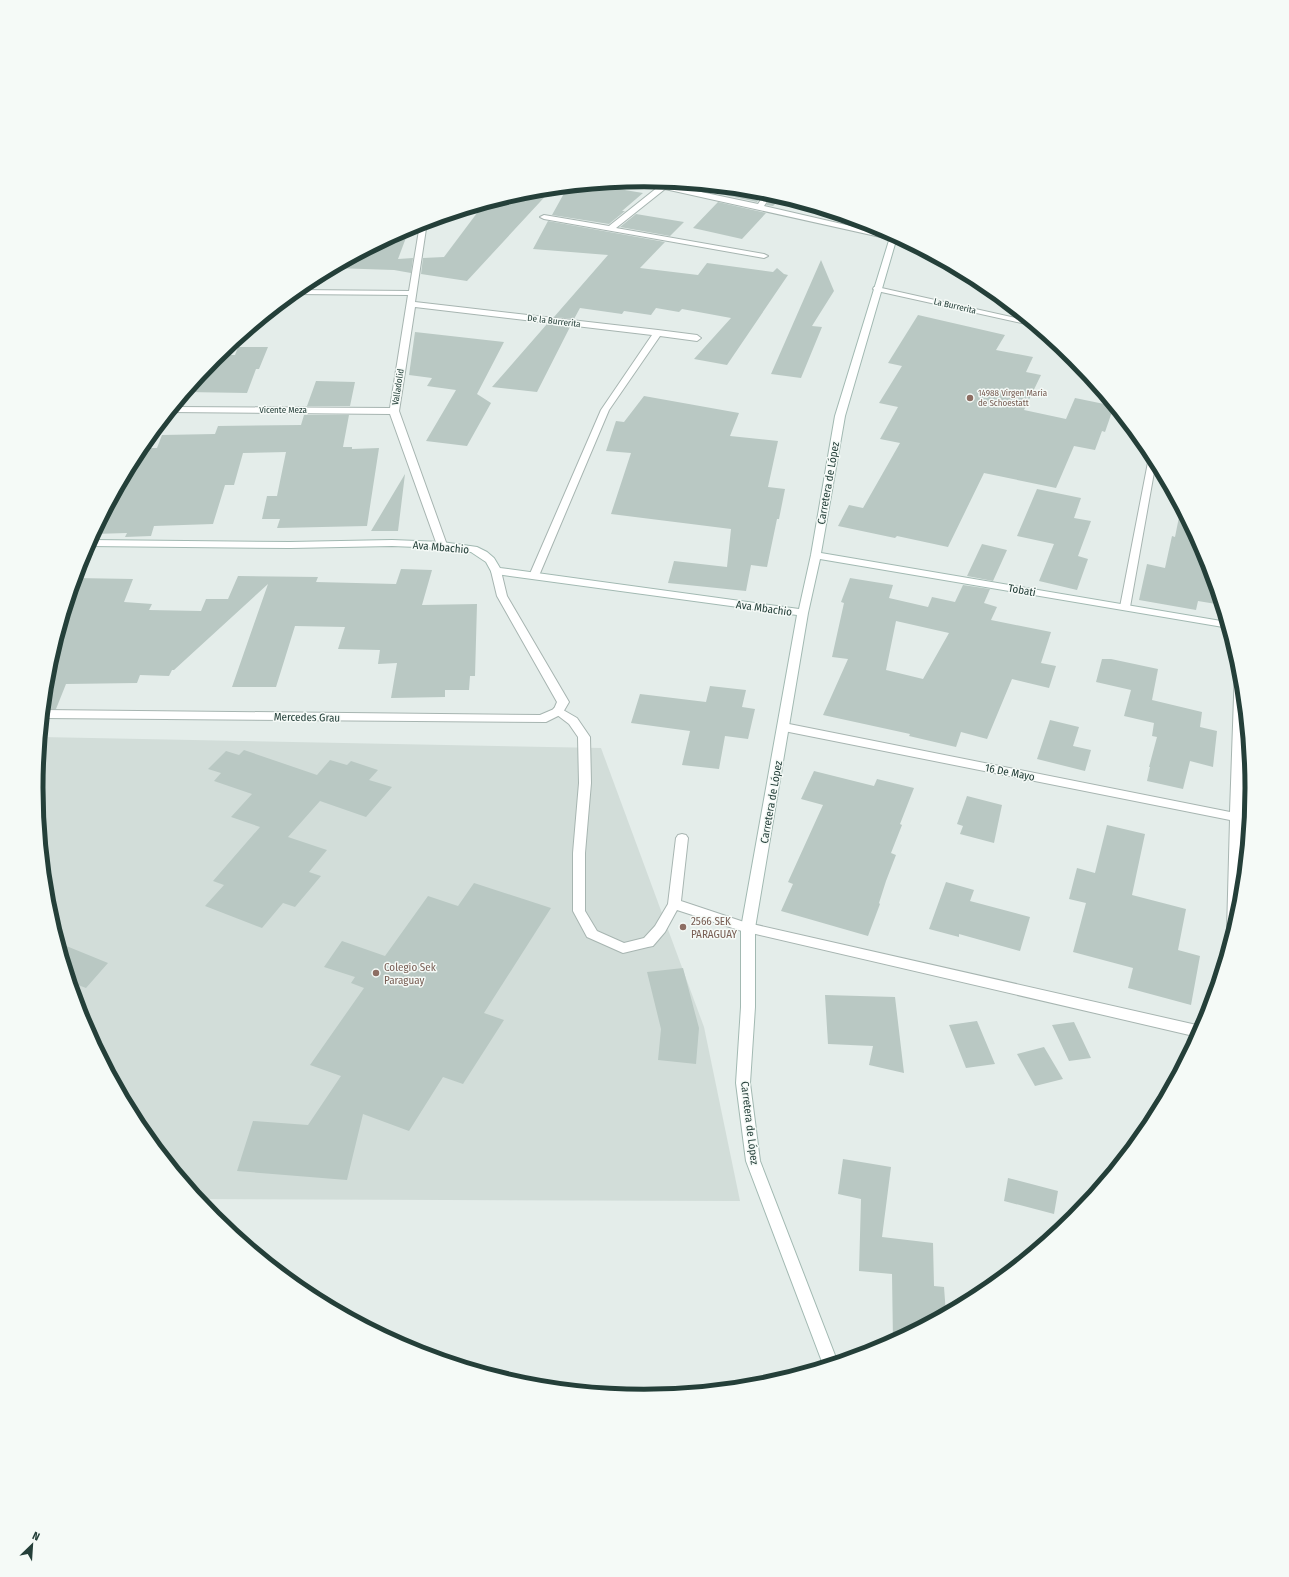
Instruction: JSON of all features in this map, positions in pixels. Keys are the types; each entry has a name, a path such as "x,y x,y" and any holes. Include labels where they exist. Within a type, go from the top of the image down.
{"street":[{"path":"611,228 662,187"},
{"path":"672,188 873,232"},
{"path":"760,207 765,200"},
{"path":"544,218 611,228 764,256"},
{"name":"Valladolid","path":"423,230 394,411 442,545"},
{"name":"Carretera de López","path":"829,1361 752,1161 743,1083 748,1007 748,928 803,613 816,555 840,416 877,288 893,241"},
{"name":"La Burrerita","path":"877,288 1024,322"},
{"path":"304,292 413,293"},
{"name":"De la Burrerita","path":"411,304 696,338"},
{"path":"534,576 605,410 658,333"},
{"name":"Vicente Meza","path":"177,410 394,411"},
{"path":"1125,607 1151,464"},
{"name":"Ava Mbachio","path":"96,543 290,545 392,543 442,545 478,551 490,560 496,571 803,613"},
{"name":"Tobati","path":"816,555 1223,624"},
{"path":"496,571 502,596 560,707 573,721 584,737 585,783 579,853 579,911 592,934 623,948 648,942 660,929 674,904 682,838"},
{"path":"1234,903 1240,703"},
{"name":"Mercedes Grau","path":"48,714 542,720 560,707"},
{"name":"16 De Mayo","path":"784,727 1236,817"},
{"path":"674,904 748,928 1195,1031"}],"shaded area":[{"name":"Colegio Sek Paraguay","path":"45,737 601,748 704,1027 740,1201 205,1199 167,1155 144,1123 105,1055 75,982 63,944 48,867 44,828 43,788"}],"building":[{"path":"611,188 643,193 609,224 552,215 565,192"},
{"path":"727,193 759,199 757,202 725,195"},
{"path":"546,196 467,281 421,274 423,258 444,257 479,210"},
{"path":"769,201 777,202 773,206 766,205"},
{"path":"718,202 766,213 742,239 693,228"},
{"path":"636,214 684,222 670,236 620,227"},
{"path":"548,221 665,242 640,268 698,275 707,263 773,272 777,268 784,274 788,275 727,365 694,359 731,318 682,309 679,312 656,308 651,315 624,311 622,314 580,308 574,319 554,317 608,255 533,249"},
{"path":"406,236 398,259 413,258 411,273 394,270 343,268 378,249"},
{"path":"821,260 834,291 812,326 822,327 801,378 771,374"},
{"path":"918,315 1005,335 996,350 1033,357 1026,372 1041,375 1024,410 1066,419 1075,398 1108,405 1112,411 1105,432 1102,431 1095,450 1074,446 1056,488 984,473 948,547 897,536 895,538 838,526 849,505 863,508 900,443 880,439 898,407 879,403 902,366 888,363"},
{"path":"547,324 570,327 537,392 492,387"},
{"path":"415,332 504,342 477,394 491,403 467,446 426,441 456,390 427,386 432,378 409,375"},
{"path":"238,347 268,347 259,369 256,369 247,393 192,392 228,355 235,355"},
{"path":"316,381 355,382 350,406 307,406"},
{"path":"644,396 739,413 730,436 778,441 768,487 785,489 779,519 777,519 767,567 751,565 746,591 668,583 674,561 727,567 731,529 611,514 631,453 606,451 616,421 624,422"},
{"path":"304,415 349,415 343,447 352,447 352,449 379,448 367,526 277,528 280,519 262,519 267,496 277,496 286,452 243,453 234,485 225,485 213,524 154,526 151,536 125,537 127,533 100,534 144,454 148,448 157,448 162,435 215,434 218,426 301,425"},
{"path":"405,474 398,531 371,531"},
{"path":"1037,489 1081,498 1074,518 1091,521 1078,556 1088,559 1077,590 1039,581 1054,544 1017,536"},
{"path":"1180,514 1200,558 1217,604 1198,601 1196,610 1139,600 1147,564 1165,568 1172,536 1175,537"},
{"path":"982,544 1007,550 993,581 967,576"},
{"path":"401,569 432,570 422,605 477,604 475,676 470,676 469,690 445,690 445,697 391,698 397,663 378,664 380,650 338,649 345,627 295,626 276,687 232,687 268,584 174,670 172,670 169,676 140,675 137,683 66,684 56,709 48,709 63,633 81,578 133,579 124,602 152,604 149,610 201,611 206,599 228,599 238,576 318,577 316,582 396,584"},
{"path":"850,578 893,585 889,598 928,607 932,597 955,602 963,585 990,589 984,603 997,607 991,620 1051,632 1041,663 1056,666 1049,688 1012,679 987,739 961,732 956,747 909,736 910,734 823,715 848,659 832,657 844,603 841,602","holes":["896,621 949,633 923,679 886,670"]},
{"path":"1102,659 1111,659 1158,669 1152,700 1202,712 1200,727 1217,731 1213,767 1190,761 1183,789 1147,781 1157,737 1152,736 1154,723 1124,716 1131,690 1096,682"},
{"path":"710,686 746,690 742,707 755,709 748,739 725,736 719,769 682,765 690,731 631,723 640,694 706,702"},
{"path":"1050,720 1079,727 1073,746 1091,750 1085,771 1037,759"},
{"path":"244,750 317,775 330,760 347,765 351,761 378,770 369,780 392,787 366,817 320,801 288,837 327,850 309,872 321,876 295,907 283,903 262,928 205,906 224,885 213,881 260,827 231,817 252,794 214,781 221,773 208,769 226,751 239,755"},
{"path":"814,771 874,786 877,779 914,788 891,853 896,855 868,936 781,911 793,884 788,882 823,805 801,799"},
{"path":"967,796 1002,805 994,843 960,834 963,826 957,824"},
{"path":"1107,825 1145,834 1132,895 1186,909 1178,950 1200,956 1191,1005 1128,988 1133,968 1073,952 1086,903 1069,899 1077,868 1095,873"},
{"path":"946,882 974,890 970,901 1030,917 1020,951 959,934 959,937 929,929"},
{"path":"474,883 551,908 484,1013 504,1020 463,1084 443,1077 409,1131 363,1114 347,1180 237,1171 253,1121 308,1125 341,1076 310,1065 364,988 351,983 355,977 324,967 342,941 385,956 428,896 458,906"},
{"path":"63,945 108,963 86,988 76,984"},
{"path":"683,968 699,1028 696,1064 658,1060 661,1029 647,972"},
{"path":"825,995 895,997 904,1073 869,1065 873,1046 828,1044"},
{"path":"977,1021 995,1064 966,1068 949,1025"},
{"path":"1074,1022 1091,1058 1069,1061 1052,1025"},
{"path":"1044,1047 1063,1079 1035,1086 1017,1054"},
{"path":"843,1159 891,1167 882,1237 933,1243 934,1286 944,1287 946,1309 911,1328 893,1336 892,1274 859,1271 861,1199 838,1194"},
{"path":"1008,1178 1058,1191 1054,1214 1004,1201"}],"place":[{"name":"14988 Virgen Maria de Schoestatt","path":"970,398"},
{"name":"2566 SEK PARAGUAY","path":"683,927"},
{"name":"Colegio Sek Paraguay","path":"376,973"}]}
